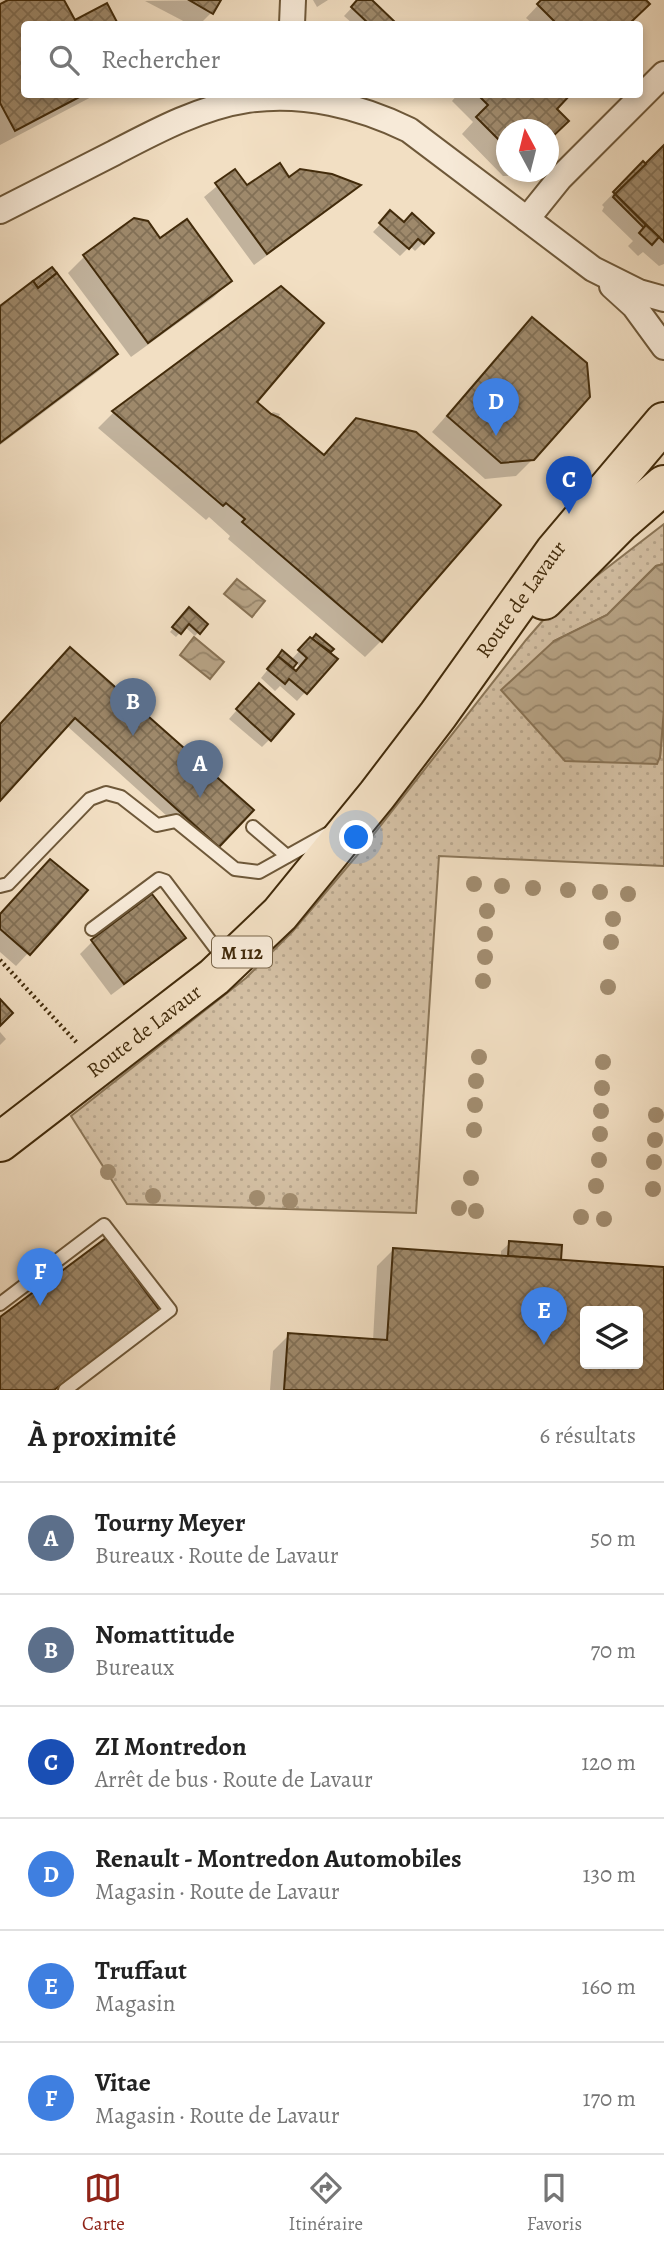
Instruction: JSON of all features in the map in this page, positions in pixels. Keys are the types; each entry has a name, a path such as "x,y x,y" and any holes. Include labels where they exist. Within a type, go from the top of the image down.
{"main road":[{"name":"Route de Lavaur","path":"0,1142 228,965 280,915 438,715 555,551 664,422"},
{"name":"Route de Lavaur","path":"438,715 621,522 664,485"}],"street":[{"path":"292,21 293,0"},
{"path":"643,95 664,74"},
{"path":"0,211 183,119 248,100 268,98"},
{"path":"299,98 353,107 409,130 593,270 634,306 664,347"},
{"path":"527,219 560,178 640,98"},
{"path":"593,270 639,292 664,299"}],"lane":[{"path":"0,886 8,884 90,799 106,793 121,797 157,825 177,821 235,869 259,872 330,833 351,828"},
{"path":"253,827 287,856"},
{"path":"92,929 159,879 165,881 228,965"},
{"path":"0,1304 104,1225 170,1310 65,1390"}],"path":[{"path":"0,960 82,1048 103,1064"}],"shaded area":[{"path":"664,524 664,564 656,566 607,615 554,641 660,757 664,710 664,866 439,856 416,1213 127,1204 71,1116 246,978 293,931 359,853 551,611"}],"water":[{"path":"664,564 664,710 657,764 565,761 501,690 554,641 607,615 656,566"},
{"path":"237,579 265,601 252,617 224,594"},
{"path":"194,637 224,662 210,679 180,655"}],"building":[{"path":"8,0 64,0 75,20 107,3 116,21 21,21 21,98 77,98 15,131 0,103 0,4"},
{"path":"189,0 221,0 213,14"},
{"path":"357,0 372,0 394,21 366,21 351,7"},
{"path":"541,0 646,0 650,4 632,21 554,21 537,4"},
{"path":"481,98 567,98 557,109 569,121 559,131 559,119 496,119 496,137 476,117 488,105"},
{"path":"664,145 664,242 615,194"},
{"path":"643,161 646,164 615,194 613,192"},
{"path":"280,163 289,177 300,169 332,174 361,185 267,254 215,183 235,169 247,185"},
{"path":"615,194 646,225 644,228 613,197"},
{"path":"390,210 404,222 412,213 434,233 424,244 418,239 409,249 379,223"},
{"path":"134,218 148,221 160,238 187,219 232,281 148,343 83,255"},
{"path":"646,225 659,237 652,245 639,233"},
{"path":"52,267 57,273 38,288 33,281"},
{"path":"57,273 118,354 0,443 0,306 33,281 38,288"},
{"path":"281,286 324,323 257,402 324,455 356,418 416,432 501,505 382,642 242,522 245,519 226,503 223,506 112,411"},
{"path":"532,317 587,363 590,397 534,460 501,463 447,416"},
{"path":"189,607 208,624 200,634 189,624 181,634 172,627"},
{"path":"316,634 334,649 331,652 312,639"},
{"path":"310,637 338,659 307,694 289,679 285,684 267,669 278,656 296,671 307,658 298,650"},
{"path":"70,647 254,810 219,847 75,718 0,801 0,724"},
{"path":"282,650 297,663 293,668 278,656"},
{"path":"259,683 294,714 271,741 236,709"},
{"path":"50,859 88,890 30,955 0,929 0,914"},
{"path":"152,894 186,938 124,984 91,940"},
{"path":"0,999 13,1013 0,1026"},
{"path":"106,1238 160,1311 54,1390 0,1390 0,1317"},
{"path":"509,1241 562,1245 561,1260 508,1256"},
{"path":"393,1248 664,1267 664,1390 284,1390 288,1333 387,1340"}],"place":[{"name":"Renault - Montredon Automobiles","path":"496,436"},
{"name":"ZI Montredon","path":"569,514"},
{"name":"Nomattitude","path":"133,736"},
{"name":"Tourny Meyer","path":"200,798"},
{"name":"Vitae","path":"40,1306"},
{"name":"Truffaut","path":"544,1345"}]}
